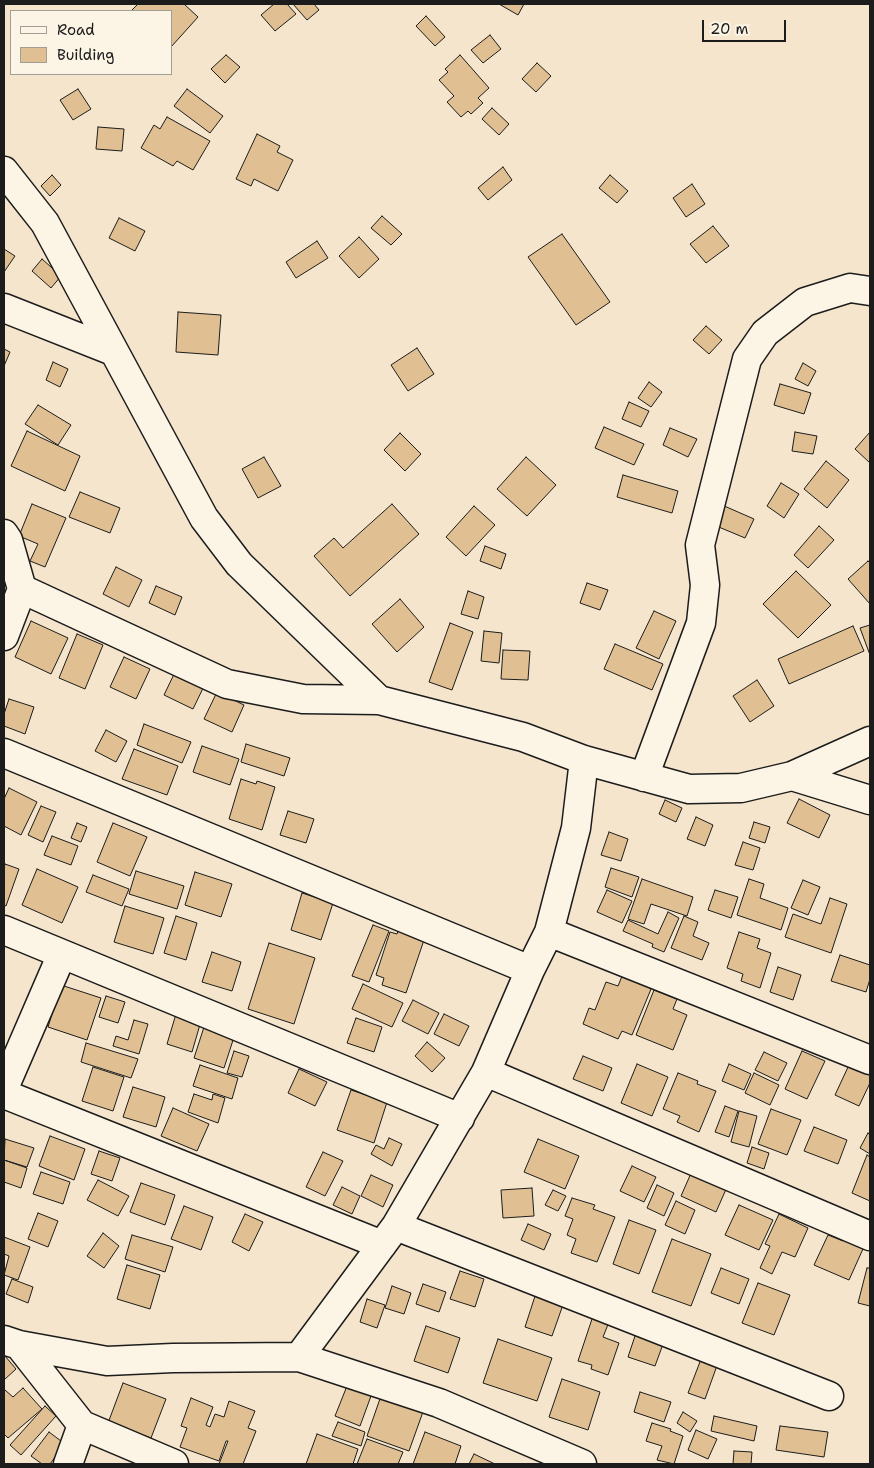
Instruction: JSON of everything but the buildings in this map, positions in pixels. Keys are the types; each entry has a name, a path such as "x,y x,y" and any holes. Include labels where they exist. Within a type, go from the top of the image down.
{"street":[{"path":"4,171 45,223 204,518 246,570 379,700"},
{"path":"644,777 701,623 705,585 700,545 746,359 765,333 805,302 850,288 870,291"},
{"path":"4,308 113,351"},
{"path":"4,534 8,540 22,589 4,636"},
{"path":"22,589 227,684 303,699 379,700 523,737 584,760 689,789 741,788 792,776 870,741"},
{"path":"4,753 530,970"},
{"path":"299,1357 389,1236 486,1072 530,970 550,932 576,828 584,760"},
{"path":"792,776 870,800"},
{"path":"4,930 460,1118"},
{"path":"550,932 870,1060"},
{"path":"4,1088 12,1044 62,954"},
{"path":"486,1072 870,1236"},
{"path":"4,1094 829,1396"},
{"path":"11,1343 107,1361 173,1358 299,1357 439,1403 582,1464"},
{"path":"11,1343 82,1425 174,1464"},
{"path":"68,1464 82,1425"}]}
